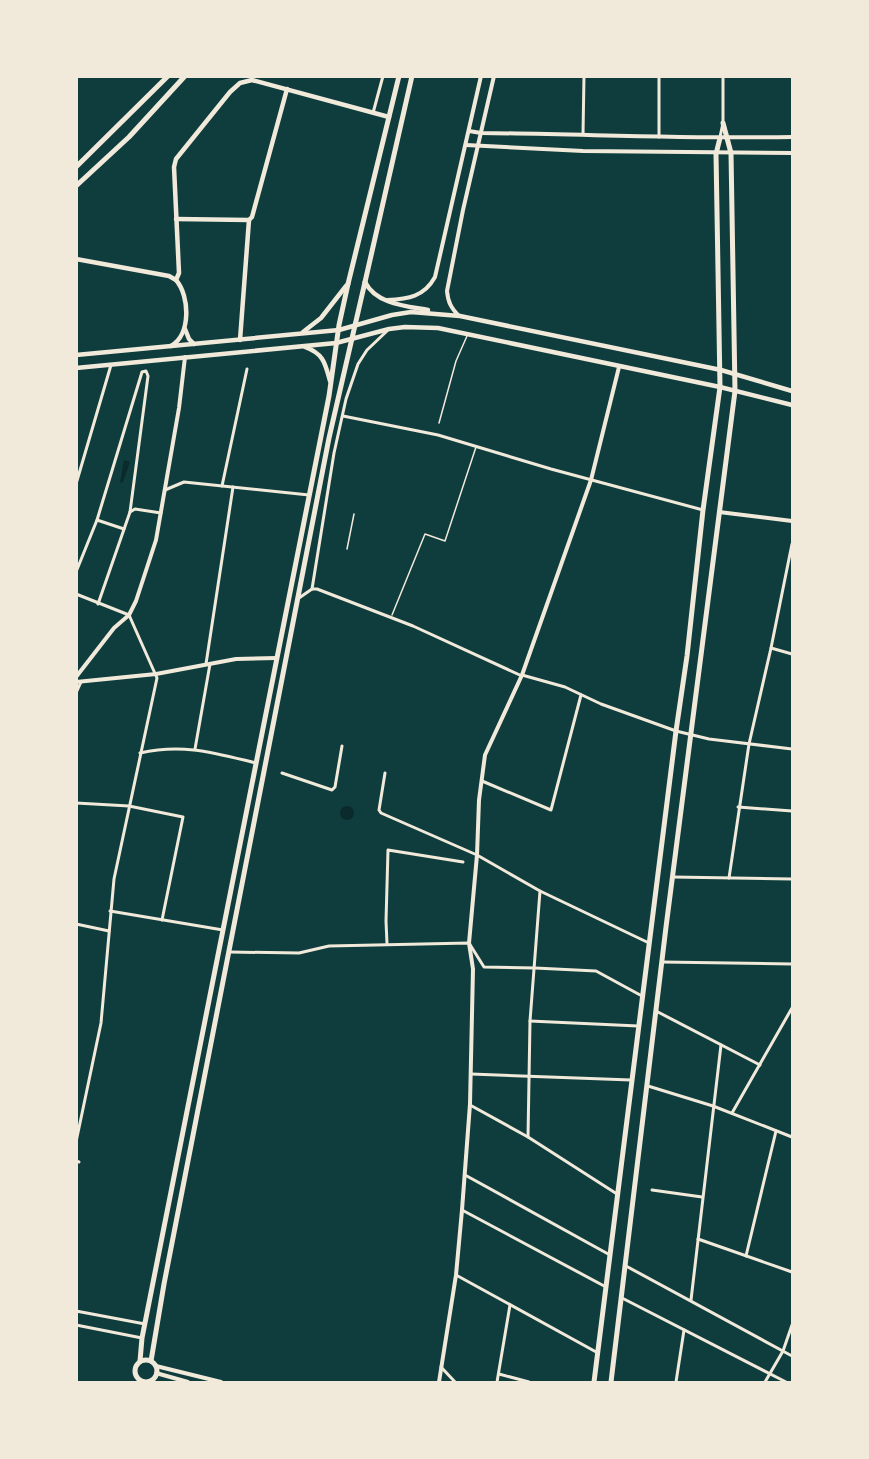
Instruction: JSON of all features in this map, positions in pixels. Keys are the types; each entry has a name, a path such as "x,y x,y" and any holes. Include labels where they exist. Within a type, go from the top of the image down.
{"main road":[{"path":"76,167 168,76"},
{"path":"76,186 129,137 185,76"},
{"path":"151,1360 156,1366 153,1379 147,1382 136,1380 135,1367 140,1361 142,1338 309,495 336,343 348,284 399,76"},
{"path":"151,1360 329,438 412,76"},
{"path":"177,280 179,273 176,159 230,92 240,83 252,80 389,117"},
{"path":"240,340 249,220 252,217 287,89"},
{"path":"611,1383 718,512 735,391 731,153 724,138 723,123"},
{"path":"594,1383 720,387 716,154 724,138"},
{"path":"176,219 249,220"},
{"path":"76,259 169,276 177,280 181,285 183,296 185,328 189,339 194,344"},
{"path":"365,282 369,289 386,300 721,370 792,391"},
{"path":"300,334 321,318 348,284"},
{"path":"76,355 339,330 411,312 457,316"},
{"path":"76,368 336,343 405,327 438,328 720,387 792,405"},
{"path":"169,347 178,341 185,328"},
{"path":"303,346 319,354 325,363 330,381"},
{"path":"140,1361 151,1360"}],"street":[{"path":"373,113 382,76"},
{"path":"386,300 409,299 418,295 430,285 435,277 481,76"},
{"path":"457,316 448,300 447,291 494,76"},
{"path":"583,134 584,76"},
{"path":"658,137 659,76"},
{"path":"723,76 723,123"},
{"path":"469,131 658,137 792,137"},
{"path":"466,145 716,154 792,153"},
{"path":"299,598 312,589 345,399 358,364 367,350 389,329"},
{"path":"76,677 114,628 129,615 136,601 156,540 185,356"},
{"path":"76,484 111,364"},
{"path":"439,1383 456,1275 465,1175 470,1104 473,969 469,943 477,855 478,800 485,755 522,675 591,480 619,367"},
{"path":"222,486 247,369"},
{"path":"76,572 97,520 142,372 146,371 148,376 144,415 130,512 98,604"},
{"path":"343,416 438,435 703,510"},
{"path":"165,490 184,482 309,495"},
{"path":"195,749 233,487"},
{"path":"130,512 135,509 161,513"},
{"path":"718,512 792,521"},
{"path":"97,520 124,529"},
{"path":"729,878 749,744 792,544"},
{"path":"312,589 391,617 522,675 566,687 601,704 676,731 792,749"},
{"path":"76,594 129,615 156,674 156,687 114,879 106,988 101,1023 76,1142"},
{"path":"771,648 792,654"},
{"path":"76,693 79,682 156,674 236,659 277,658"},
{"path":"481,781 551,810 581,695"},
{"path":"282,773 332,790 335,788 342,746"},
{"path":"140,753 160,748 195,749 256,763"},
{"path":"385,773 379,810 381,813 477,855 540,891 649,943"},
{"path":"76,803 129,806 183,817 162,920"},
{"path":"738,807 792,811"},
{"path":"387,944 388,850 463,862"},
{"path":"673,877 792,879"},
{"path":"528,1137 530,1021 540,891"},
{"path":"110,911 223,930"},
{"path":"76,924 109,931"},
{"path":"228,952 299,953 329,946 469,943"},
{"path":"469,943 483,967 596,971 642,996"},
{"path":"662,962 792,964"},
{"path":"732,1113 792,1008"},
{"path":"656,1011 760,1065"},
{"path":"530,1021 638,1026"},
{"path":"691,1300 721,1044"},
{"path":"471,1074 529,1074 631,1080"},
{"path":"648,1086 713,1106 792,1137"},
{"path":"470,1104 528,1137 618,1194"},
{"path":"746,1256 776,1131"},
{"path":"465,1175 610,1255"},
{"path":"652,1190 702,1197"},
{"path":"462,1210 606,1287"},
{"path":"697,1239 792,1272"},
{"path":"626,1266 792,1356"},
{"path":"456,1275 598,1353"},
{"path":"621,1297 786,1383"},
{"path":"497,1383 510,1305"},
{"path":"76,1311 145,1324"},
{"path":"765,1383 783,1351 792,1324"},
{"path":"76,1325 142,1338"},
{"path":"676,1383 684,1330"},
{"path":"156,1366 221,1383"},
{"path":"441,1367 455,1383"},
{"path":"156,1373 188,1383"},
{"path":"499,1374 529,1383"}],"lane":[{"path":"439,423 456,361 467,335"},
{"path":"391,617 425,534 445,541 477,447"},
{"path":"347,549 354,514"}],"water":[{"path":"124,460 130,462 123,482 120,483"},
{"path":"347,806 352,808 354,813 352,818 347,820 342,818 340,813 342,808"}]}
